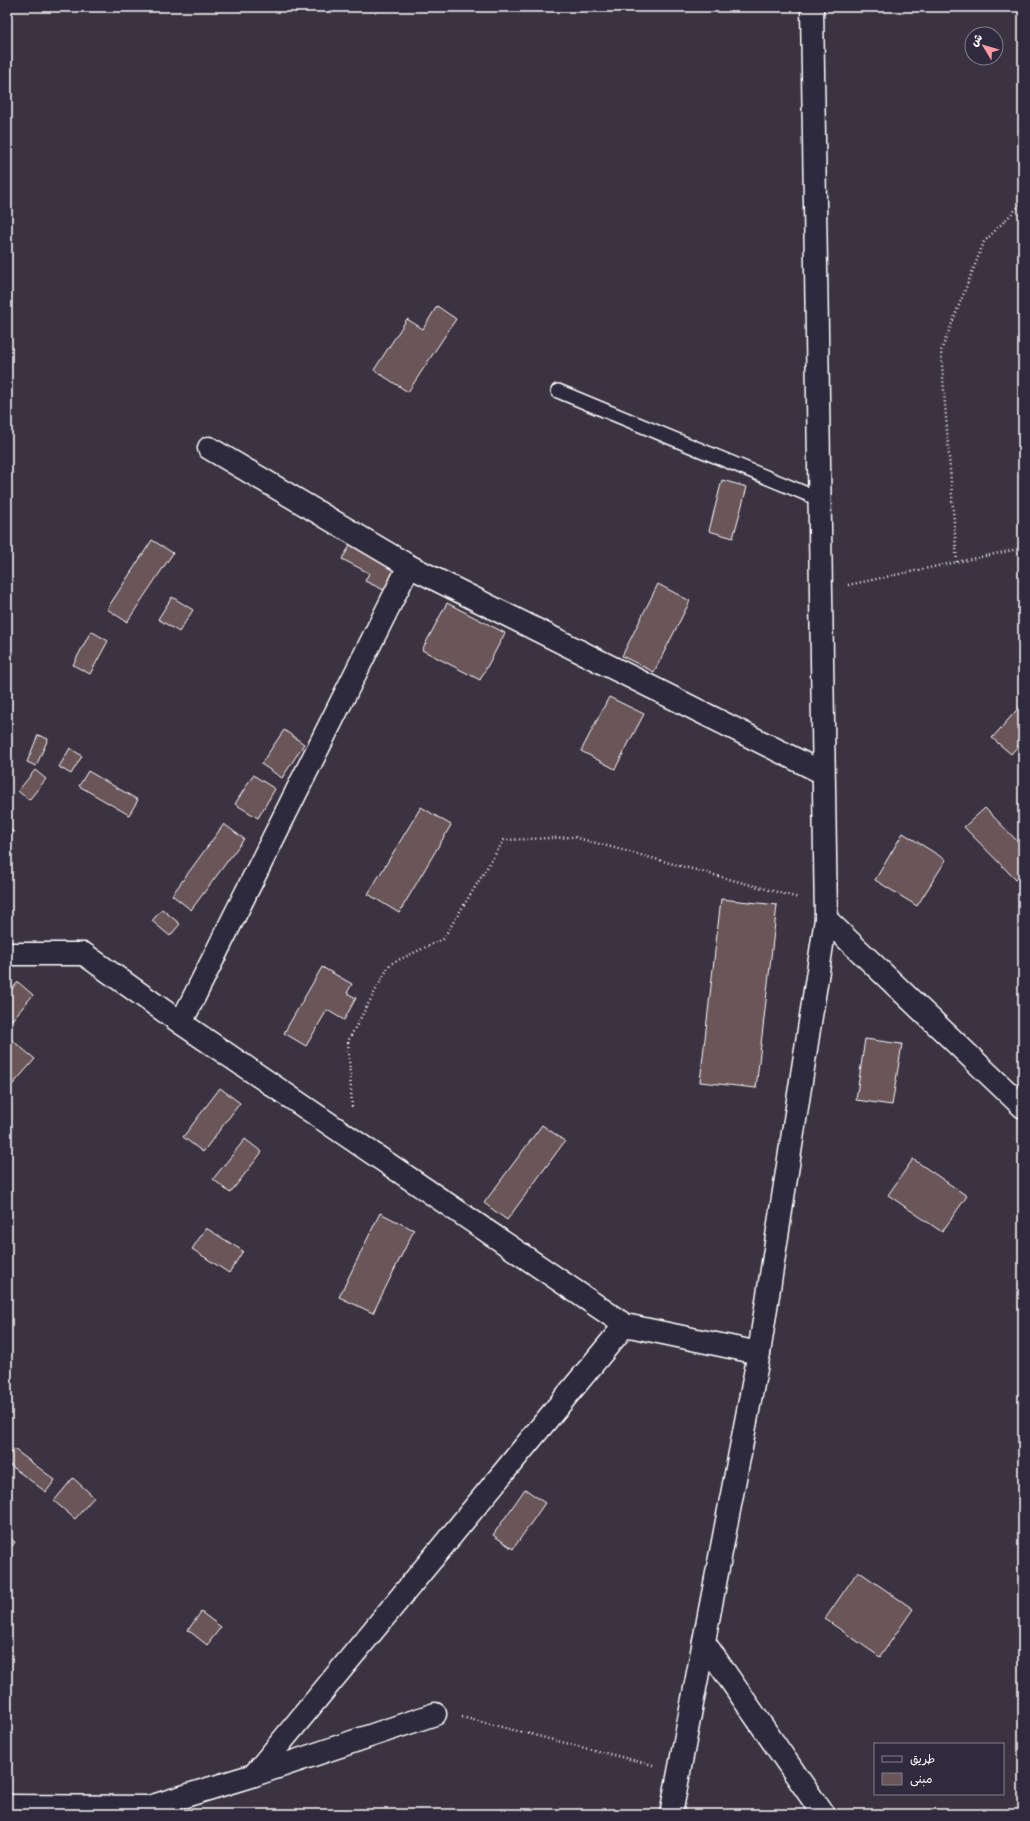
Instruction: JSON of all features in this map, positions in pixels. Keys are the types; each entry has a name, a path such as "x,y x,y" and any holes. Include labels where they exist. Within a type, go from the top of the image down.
{"street":[{"path":"671,1814 759,1353 826,912 812,7"},
{"path":"209,448 408,566 823,773"},
{"path":"180,1023 408,566"},
{"path":"826,912 1023,1106"},
{"path":"7,954 84,954 180,1023 625,1325 759,1353"},
{"path":"254,1775 625,1325"},
{"path":"704,1642 823,1814"},
{"path":"7,1806 148,1812 435,1714"}],"lane":[{"path":"558,391 819,499"}],"path":[{"path":"956,562 941,350 984,242 1023,202"},
{"path":"820,591 1023,548"},
{"path":"354,1141 348,1041 390,964 443,939 504,840 574,837 826,912"},
{"path":"435,1714 467,1717 679,1771"}],"building":[{"path":"437,306 456,319 408,392 374,370 407,319 423,329"},
{"path":"722,480 747,487 733,538 709,531"},
{"path":"152,540 173,553 127,622 107,609"},
{"path":"351,544 397,568 386,591 365,581 369,573 342,559"},
{"path":"658,584 690,601 654,672 622,656"},
{"path":"172,597 193,610 179,632 158,619"},
{"path":"447,603 505,633 480,680 422,650"},
{"path":"91,631 108,641 90,674 73,665"},
{"path":"609,697 644,714 615,769 581,751"},
{"path":"1023,703 1023,740 1011,754 992,738"},
{"path":"284,730 304,744 282,778 261,764"},
{"path":"38,735 48,739 36,766 27,762"},
{"path":"70,748 82,756 71,774 59,767"},
{"path":"35,770 46,779 29,800 18,791"},
{"path":"88,771 138,800 129,815 79,786"},
{"path":"253,775 275,789 258,818 235,804"},
{"path":"421,807 451,825 399,913 368,894"},
{"path":"985,808 1023,847 1023,875 1017,881 964,827"},
{"path":"224,824 244,839 191,910 172,895"},
{"path":"7,827 14,832 7,841"},
{"path":"903,833 946,860 917,906 875,880"},
{"path":"721,899 777,905 756,1088 700,1082"},
{"path":"162,909 180,924 170,936 152,921"},
{"path":"322,967 352,984 347,993 356,998 344,1020 327,1010 306,1046 284,1033"},
{"path":"18,982 33,995 12,1020 7,1016 7,994"},
{"path":"7,1036 35,1059 7,1091"},
{"path":"865,1039 902,1044 892,1105 856,1100"},
{"path":"220,1088 240,1103 203,1152 183,1137"},
{"path":"542,1125 565,1141 507,1220 484,1203"},
{"path":"245,1139 262,1152 230,1193 213,1179"},
{"path":"913,1159 967,1196 942,1232 888,1195"},
{"path":"380,1213 414,1230 373,1313 339,1297"},
{"path":"206,1228 243,1251 229,1273 192,1249"},
{"path":"14,1449 55,1480 46,1492 7,1463 7,1457"},
{"path":"73,1478 94,1497 75,1519 54,1501"},
{"path":"525,1489 545,1503 513,1549 493,1535"},
{"path":"7,1536 15,1542 7,1553"},
{"path":"858,1571 913,1609 880,1657 825,1619"},
{"path":"201,1612 221,1627 207,1645 188,1630"}]}
